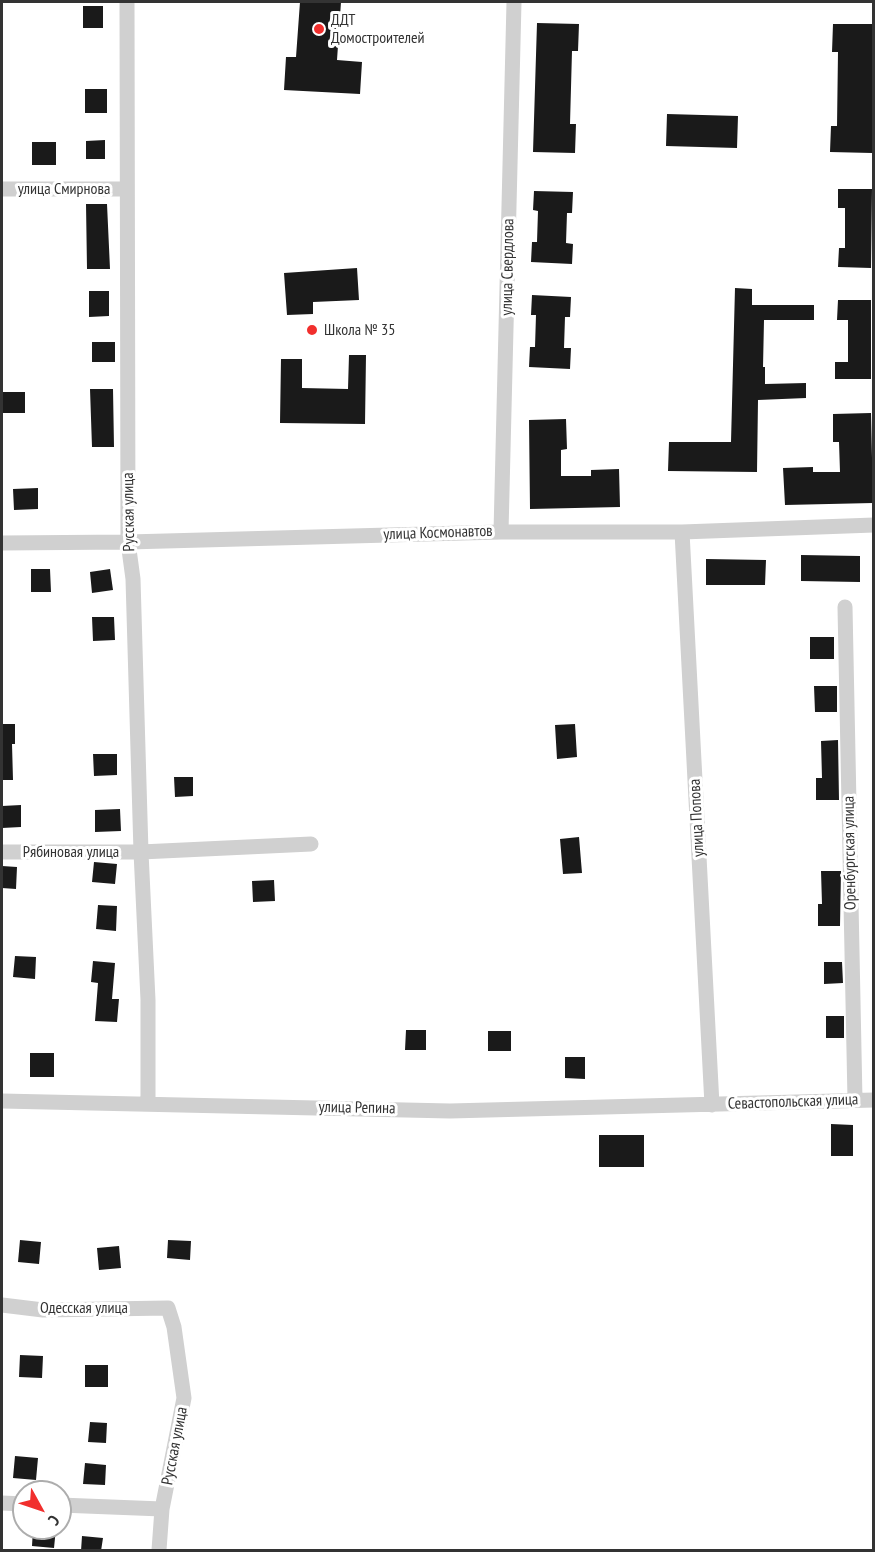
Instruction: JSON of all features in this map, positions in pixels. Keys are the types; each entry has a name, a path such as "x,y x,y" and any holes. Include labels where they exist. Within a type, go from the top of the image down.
{"street":[{"name":"Русская улица","path":"127,2 128,542 133,579 148,1000 148,1104"},
{"name":"улица Свердлова","path":"501,531 514,2"},
{"name":"улица Смирнова","path":"2,189 127,189"},
{"name":"улица Космонавтов","path":"2,543 128,542 501,531 682,532 873,525"},
{"name":"улица Попова","path":"682,532 712,1105"},
{"name":"Оренбургская улица","path":"845,607 855,1100"},
{"path":"141,852 311,844"},
{"name":"Рябиновая улица","path":"2,852 141,852"},
{"name":"Севастопольская улица","path":"712,1105 873,1100"},
{"name":"улица Репина","path":"2,1101 450,1111 712,1105"},
{"name":"Одесская улица","path":"2,1305 43,1310 168,1308"},
{"name":"Русская улица","path":"159,1551 162,1509 184,1398 174,1327 168,1308"},
{"path":"72,1505 162,1509"}],"building":[{"name":"ДДТ Домостроителей","path":"300,2 341,2 337,60 362,62 360,94 284,90 286,57 296,57"},
{"path":"83,6 103,6 103,28 83,28"},
{"path":"537,23 579,24 578,51 572,51 570,124 576,124 575,153 533,152"},
{"path":"833,24 873,24 872,153 830,152 831,126 837,126 838,52 832,52"},
{"path":"85,89 107,89 107,113 85,113"},
{"path":"667,114 738,116 737,148 666,146"},
{"path":"105,140 105,159 86,159 86,141"},
{"path":"32,142 56,142 56,165 32,165"},
{"path":"838,189 872,189 871,268 838,267 839,248 845,248 845,208 838,208"},
{"path":"534,191 573,192 572,213 567,213 566,243 573,244 572,264 531,262 532,242 537,242 538,211 533,210"},
{"path":"86,204 107,204 110,269 87,269"},
{"path":"357,268 359,300 313,302 313,314 287,315 284,273"},
{"path":"735,288 752,289 752,305 814,305 814,320 764,320 765,384 806,383 806,398 758,400 757,472 668,471 669,442 731,442"},
{"path":"89,291 109,291 109,316 89,317"},
{"path":"532,295 571,297 570,317 565,317 564,348 571,348 570,369 529,367 530,347 535,347 536,315 531,315"},
{"path":"838,300 871,300 871,379 835,379 835,362 848,362 848,320 837,320"},
{"path":"92,342 115,342 115,362 92,362"},
{"path":"349,355 366,355 365,424 280,423 281,359 302,359 302,388 348,389"},
{"path":"90,389 113,389 114,447 92,447"},
{"path":"3,392 25,392 25,413 3,413"},
{"path":"871,413 873,503 785,505 783,468 813,467 813,472 840,472 839,442 833,442 833,414"},
{"path":"566,419 567,449 561,450 561,476 591,476 591,470 619,469 620,507 530,509 529,420"},
{"path":"38,488 38,509 14,510 13,489"},
{"path":"801,555 860,556 860,582 801,581"},
{"path":"706,559 766,560 765,585 706,585"},
{"path":"31,569 50,569 51,592 31,592"},
{"path":"110,569 113,590 92,593 90,572"},
{"path":"92,617 114,617 115,640 93,641"},
{"path":"810,637 834,637 834,659 810,659"},
{"path":"814,686 837,686 837,712 815,712"},
{"path":"2,724 15,724 15,744 12,744 13,780 2,780"},
{"path":"575,724 577,757 557,759 555,725"},
{"path":"838,740 839,800 816,800 816,778 822,778 821,741"},
{"path":"93,754 117,754 117,775 94,776"},
{"path":"174,777 193,777 193,796 175,797"},
{"path":"21,805 21,827 2,828 2,806"},
{"path":"120,809 121,831 95,832 95,810"},
{"path":"579,837 582,873 563,874 560,839"},
{"path":"94,862 117,864 115,884 92,882"},
{"path":"2,866 17,867 16,889 2,888"},
{"path":"821,871 841,871 840,926 818,926 818,904 822,904"},
{"path":"274,880 275,901 253,902 252,881"},
{"path":"98,905 117,906 116,931 96,929"},
{"path":"15,956 36,957 35,979 13,977"},
{"path":"93,961 115,963 112,999 119,999 117,1022 95,1021 98,983 91,982"},
{"path":"824,962 842,962 843,983 824,984"},
{"path":"826,1016 844,1016 844,1038 826,1038"},
{"path":"406,1030 426,1030 426,1050 405,1050"},
{"path":"488,1031 511,1031 511,1051 488,1051"},
{"path":"30,1053 54,1053 54,1077 30,1077"},
{"path":"565,1057 585,1057 585,1079 565,1078"},
{"path":"831,1124 853,1125 853,1156 831,1156"},
{"path":"599,1135 644,1135 644,1167 599,1167"},
{"path":"20,1240 41,1242 39,1264 18,1262"},
{"path":"168,1240 191,1241 190,1260 167,1258"},
{"path":"119,1246 121,1268 99,1270 97,1248"},
{"path":"20,1355 43,1356 42,1378 19,1377"},
{"path":"85,1365 108,1365 108,1387 85,1387"},
{"path":"90,1422 107,1423 106,1443 88,1442"},
{"path":"15,1456 38,1458 36,1480 13,1478"},
{"path":"85,1463 106,1465 105,1485 83,1484"},
{"path":"82,1536 103,1538 101,1551 81,1551"},
{"path":"32,1540 55,1540 54,1548 32,1546"}],"place":[{"name":"ДДТ Домостроителей","path":"319,29"},
{"name":"Школа № 35","path":"312,330"}]}
